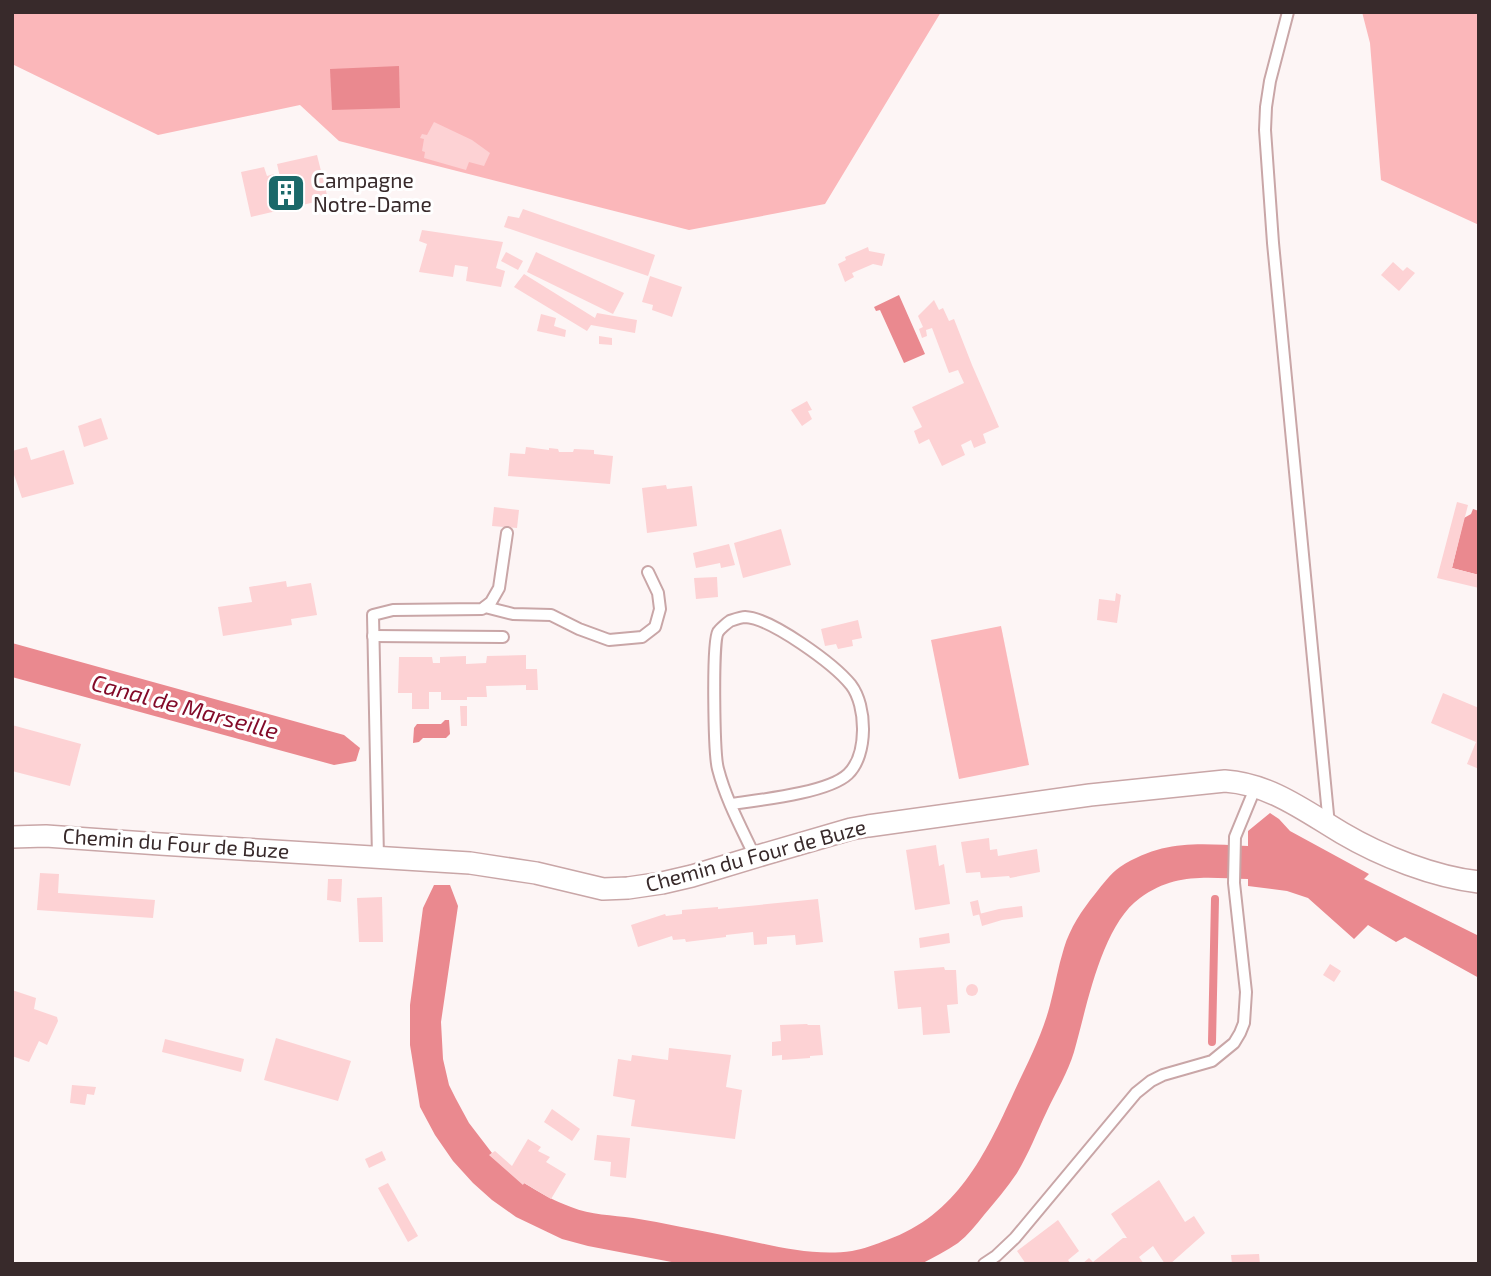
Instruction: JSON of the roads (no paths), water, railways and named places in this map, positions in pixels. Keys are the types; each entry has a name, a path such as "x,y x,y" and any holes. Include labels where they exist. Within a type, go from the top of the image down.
{"street":[{"name":"Chemin du Four de Buze","path":"12,837 46,836 470,863 536,873 603,889 628,888 692,877 851,829 1090,795 1225,781 1256,786 1279,796 1364,845 1433,873 1479,882"}],"lane":[{"path":"1288,12 1270,81 1265,130 1273,243 1329,825"},
{"path":"378,857 373,615 393,610 482,609 491,602 499,588 507,533"},
{"path":"485,607 513,614 551,615 579,629 609,639 642,638 656,627 660,609 658,593 648,572"},
{"path":"731,804 786,796 830,785 847,776 856,765 864,734 858,699 852,686 833,667 768,624 745,617 730,621 718,632 715,650 717,765 731,804 755,857"},
{"path":"373,636 503,637"},
{"path":"984,1264 1015,1238 1136,1093 1163,1075 1212,1061 1234,1043 1244,1023 1246,1000 1234,883 1235,837 1256,786"}],"water":[{"path":"399,66 400,108 332,110 330,69"},
{"path":"899,295 925,354 904,363 880,310 876,311 874,307"},
{"path":"1473,509 1479,511 1479,575 1452,568 1464,518 1471,514"},
{"name":"Canal de Marseille","path":"12,643 344,735 360,748 356,761 334,765 12,677"},
{"path":"449,720 450,734 446,738 423,738 413,743 414,728 417,724 441,724"},
{"path":"1270,813 1290,831 1369,874 1364,879 1479,936 1479,978 1405,937 1396,942 1368,925 1354,939 1308,898 1287,891 1248,886 1248,879 1192,878 1153,890 1126,911 1105,947 1071,1059 1017,1173 965,1237 921,1264 682,1264 562,1239 516,1217 473,1183 453,1161 420,1107 410,1045 410,1005 423,908 434,885 450,885 458,906 441,1022 443,1059 449,1085 469,1123 492,1153 490,1155 523,1184 586,1212 656,1222 789,1249 836,1252 870,1246 911,1229 932,1215 950,1199 980,1160 1039,1039 1070,933 1086,906 1110,876 1136,858 1167,848 1198,844 1248,846 1248,831"}],"waterway":[{"path":"1212,1042 1215,899"}],"place":[{"name":"Campagne Notre-Dame","path":"286,193"}]}
